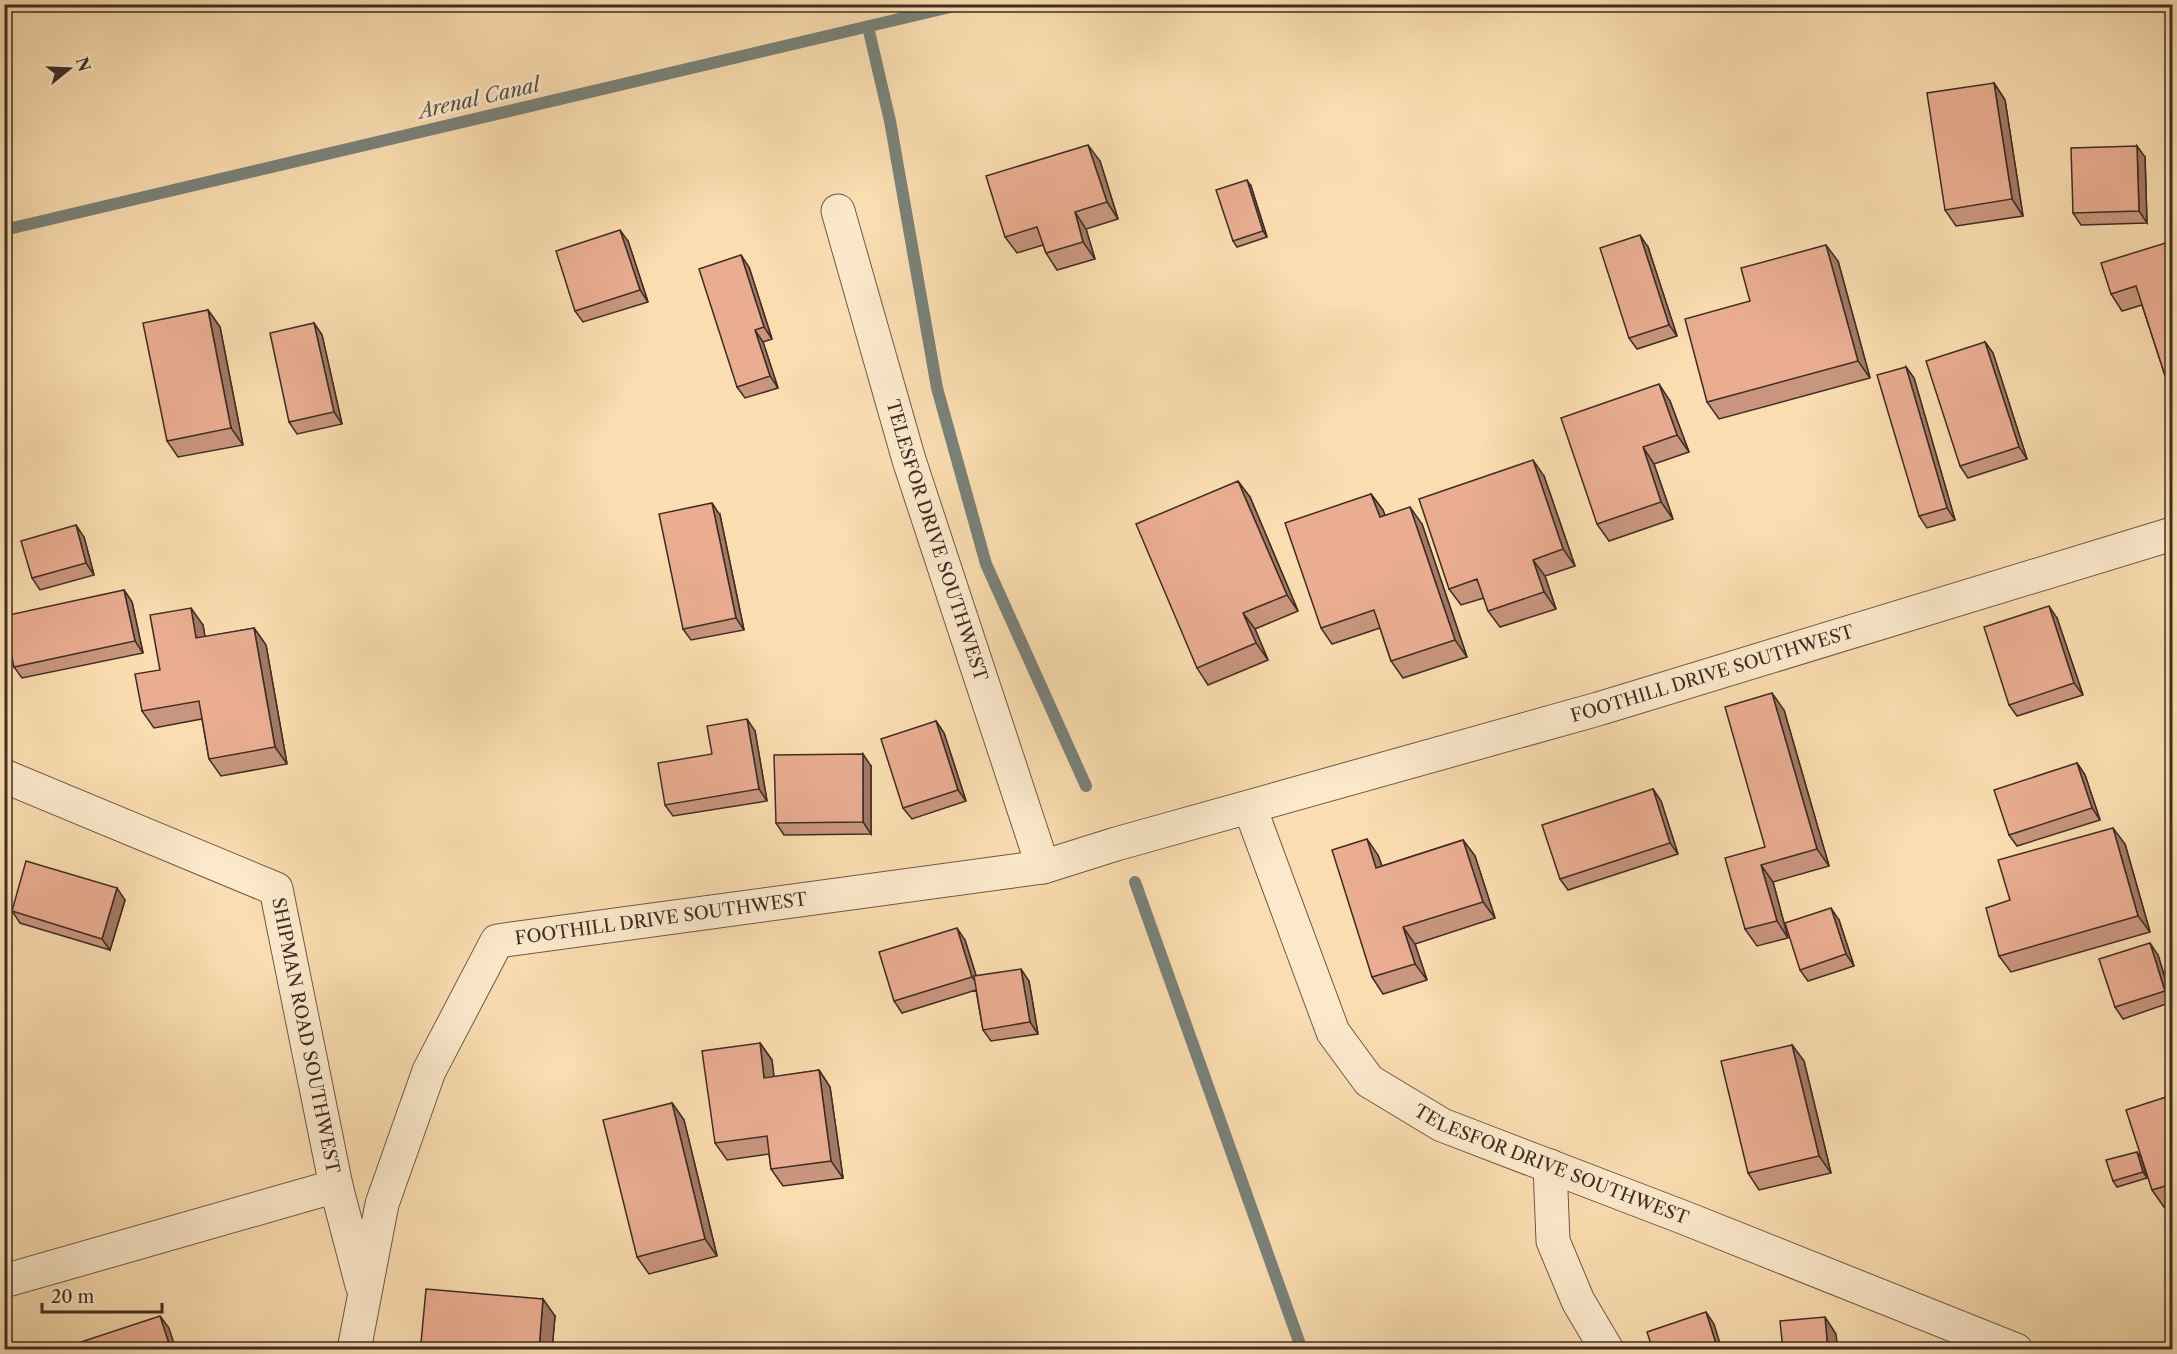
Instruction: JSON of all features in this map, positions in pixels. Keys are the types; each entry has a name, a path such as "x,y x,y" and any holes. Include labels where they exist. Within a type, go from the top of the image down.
{"street":[{"name":"TELESFOR DRIVE SOUTHWEST","path":"838,211 909,460 1042,867"},
{"name":"FOOTHILL DRIVE SOUTHWEST","path":"354,1350 382,1204 429,1071 497,940 1042,867 1116,844 1598,709 2172,534"},
{"name":"SHIPMAN ROAD SOUTHWEST","path":"4,776 276,889 336,1186 364,1292"},
{"name":"TELESFOR DRIVE SOUTHWEST","path":"1250,808 1333,1032 1370,1081 1442,1125 2000,1346"},
{"path":"1550,1166 1553,1241 1578,1301 1607,1350"},
{"path":"4,1281 336,1186"}],"building":[{"path":"1994,83 2012,199 1945,210 1927,93"},
{"path":"1088,145 1107,202 1075,212 1083,242 1046,253 1037,227 1005,237 986,176"},
{"path":"2137,146 2139,211 2073,213 2071,148"},
{"path":"1247,180 1263,231 1233,241 1216,190"},
{"path":"620,230 640,290 575,311 556,251"},
{"path":"1640,235 1669,325 1629,338 1600,248"},
{"path":"2172,241 2172,390 2170,391 2136,286 2111,294 2101,263"},
{"path":"1826,245 1858,361 1707,402 1685,319 1750,301 1741,268"},
{"path":"741,255 764,327 755,330 770,376 737,387 699,269"},
{"path":"208,310 231,428 167,441 143,323"},
{"path":"314,323 334,412 289,422 270,333"},
{"path":"1985,342 2019,447 1960,466 1926,361"},
{"path":"1906,367 1947,508 1919,516 1877,375"},
{"path":"1659,384 1677,435 1643,447 1661,502 1597,524 1561,418"},
{"path":"1533,460 1563,549 1533,560 1544,592 1488,611 1477,579 1449,589 1419,499"},
{"path":"1238,481 1287,595 1243,613 1256,643 1197,668 1136,524"},
{"path":"1371,494 1380,517 1410,507 1455,640 1391,661 1374,610 1321,628 1285,523"},
{"path":"712,503 736,618 683,629 659,514"},
{"path":"76,525 86,563 32,578 21,541"},
{"path":"124,590 135,641 14,667 4,616"},
{"path":"2049,606 2074,683 2009,705 1984,627"},
{"path":"191,608 196,638 254,628 275,747 209,759 199,701 142,711 135,674 160,670 150,615"},
{"path":"1772,693 1817,849 1761,865 1777,921 1745,929 1725,858 1765,847 1725,707"},
{"path":"747,719 759,789 665,805 658,763 712,754 707,726"},
{"path":"936,721 958,790 903,808 881,739"},
{"path":"863,754 863,822 776,823 774,755"},
{"path":"2077,763 2092,808 2009,835 1994,790"},
{"path":"1653,789 1670,843 1560,879 1542,825"},
{"path":"2113,828 2138,916 1999,956 1986,908 2010,900 1998,860"},
{"path":"1367,839 1376,868 1463,840 1483,902 1403,927 1415,964 1372,977 1332,850"},
{"path":"26,861 117,888 102,939 12,911"},
{"path":"1831,908 1846,954 1800,970 1785,923"},
{"path":"957,928 972,977 894,1001 879,952"},
{"path":"2150,943 2165,991 2115,1007 2099,959"},
{"path":"1021,969 1030,1022 983,1030 974,976"},
{"path":"760,1043 764,1078 819,1070 831,1161 771,1169 767,1136 715,1143 702,1051"},
{"path":"1792,1045 1819,1156 1748,1173 1721,1061"},
{"path":"2172,1095 2172,1184 2152,1190 2126,1110"},
{"path":"672,1103 705,1239 637,1257 603,1120"},
{"path":"2137,1152 2143,1172 2113,1181 2106,1160"},
{"path":"426,1289 543,1299 539,1350 447,1350 447,1345 421,1343"},
{"path":"1706,1312 1718,1350 1653,1350 1647,1332"},
{"path":"160,1316 171,1350 80,1350 78,1343"},
{"path":"1825,1317 1828,1350 1783,1350 1780,1321"}],"waterway":[{"name":"Arenal Canal","path":"4,230 963,4"},
{"path":"868,27 890,121 937,388 986,564 1086,786"},
{"path":"1135,882 1302,1350"}]}
